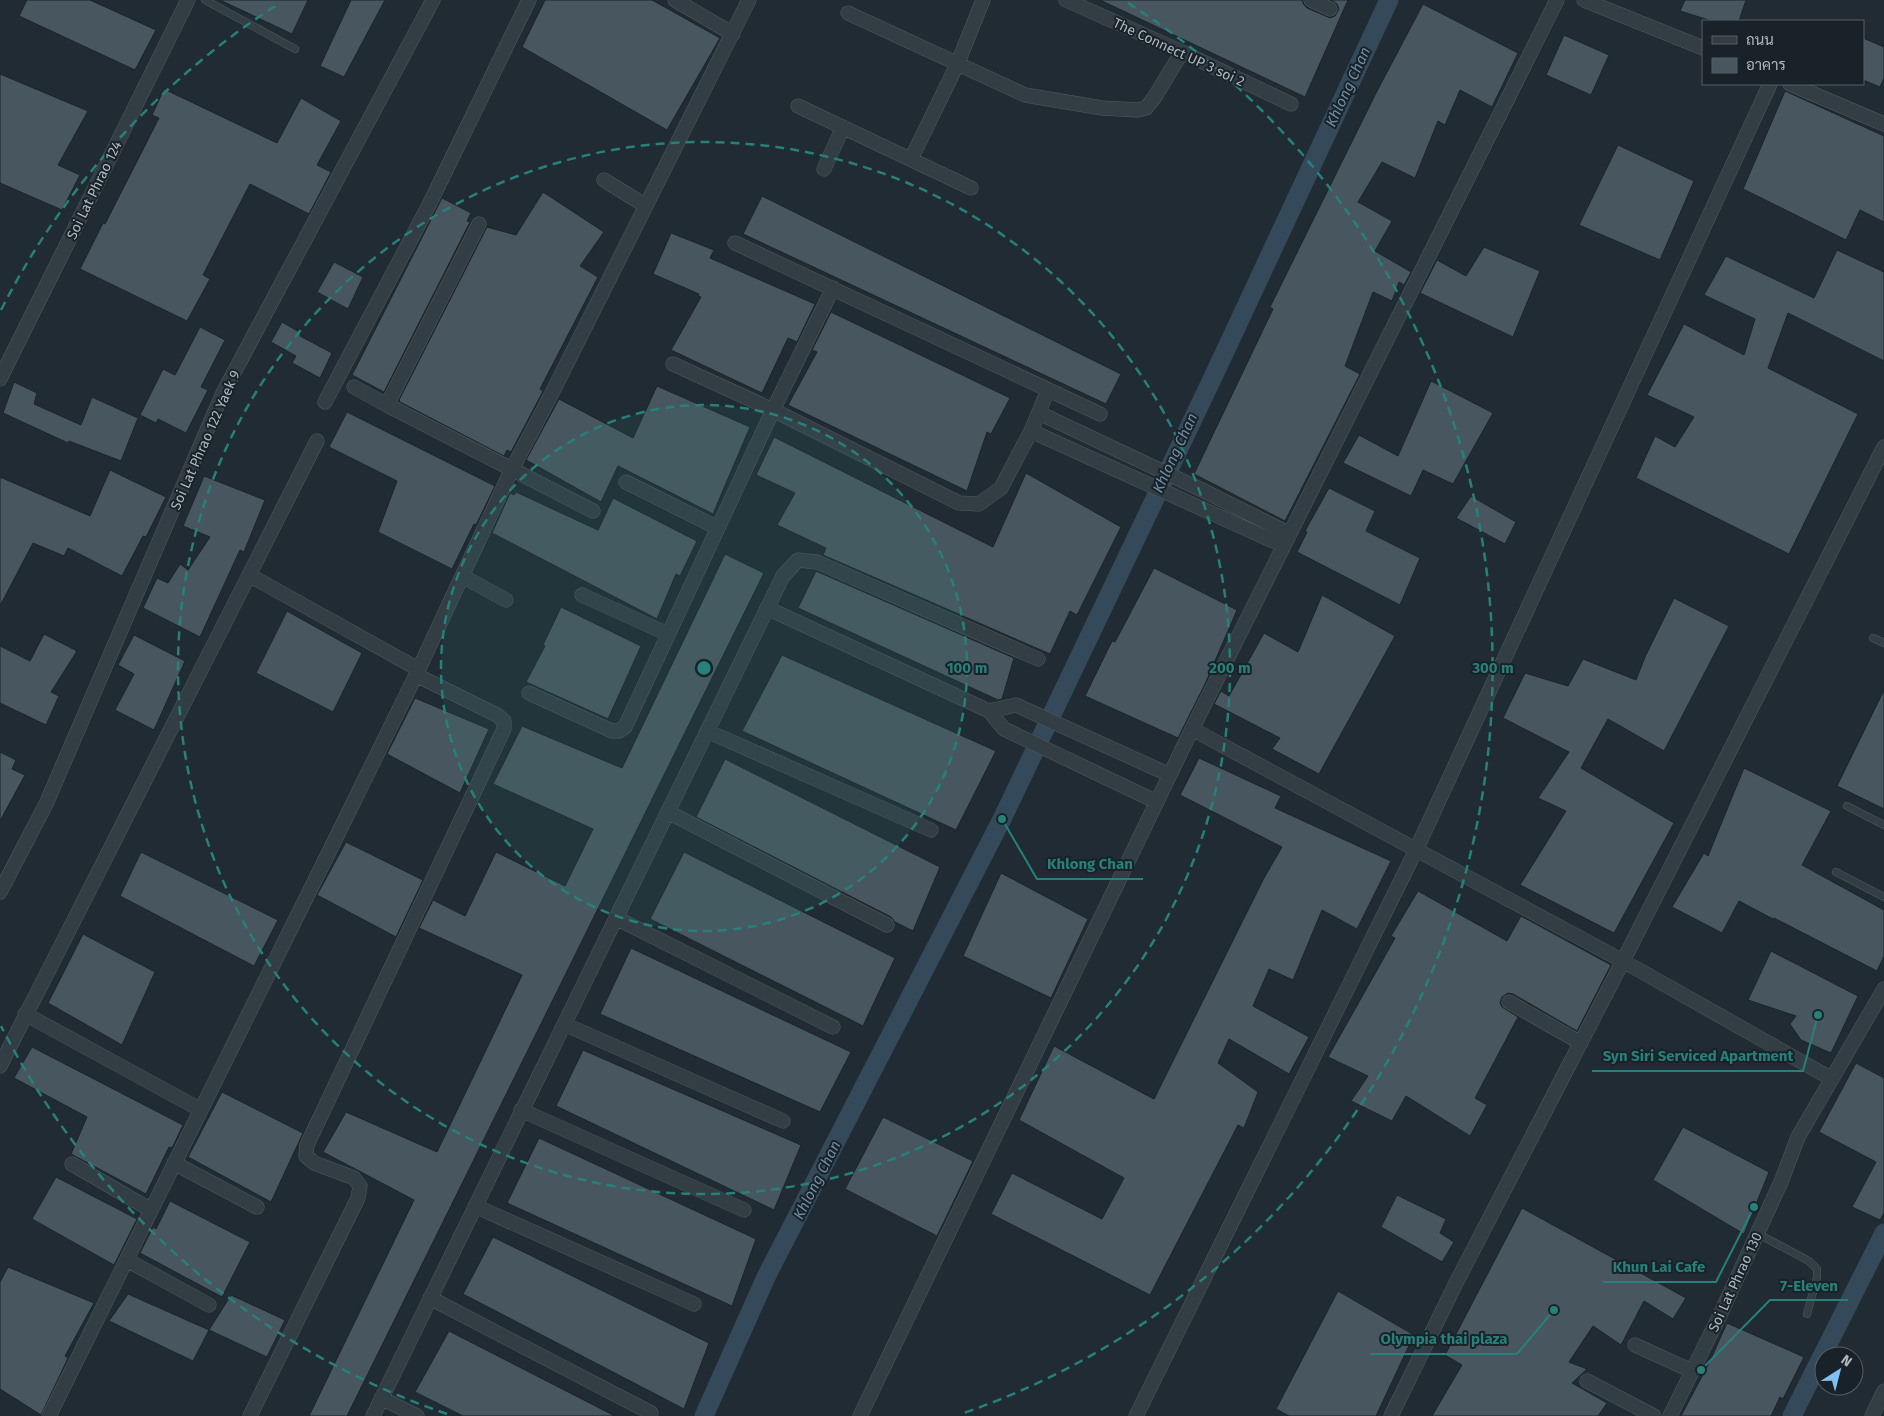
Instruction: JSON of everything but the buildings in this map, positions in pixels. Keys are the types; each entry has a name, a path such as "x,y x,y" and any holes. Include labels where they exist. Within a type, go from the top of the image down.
{"street":[{"name":"Soi Lat Phrao 124","path":"0,379 188,0"},
{"name":"Soi Lat Phrao 122 Yaek 9","path":"0,892 46,804 223,393 433,0"},
{"path":"325,402 429,205 529,0"},
{"path":"675,0 733,34"},
{"path":"49,1416 417,672 512,469 749,0"},
{"path":"911,159 957,65 983,0"},
{"name":"The Connect UP 3 soi 2","path":"1066,0 1291,104"},
{"path":"1311,0 1330,8"},
{"path":"860,1416 1192,729 1557,0"},
{"path":"1584,0 1702,48"},
{"path":"848,12 1024,95 1102,108 1138,110 1146,108 1182,52"},
{"path":"1136,1416 1416,850 1770,85"},
{"path":"1792,85 1884,124"},
{"path":"798,106 971,188"},
{"path":"824,169 843,127"},
{"path":"604,180 646,206"},
{"path":"387,405 479,224"},
{"path":"735,243 1100,414"},
{"path":"529,693 612,731 619,731 625,726 833,288"},
{"path":"673,364 774,410 959,503 979,504 1001,488 1031,431 1048,390"},
{"path":"354,386 387,405 593,511"},
{"path":"1038,413 1208,493 1287,540"},
{"path":"1031,431 1202,509 1287,540"},
{"path":"0,1066 317,441"},
{"path":"1391,1416 1456,1283 1624,961 1884,447"},
{"path":"1134,478 1147,465"},
{"path":"626,482 718,528"},
{"path":"1202,509 1208,493"},
{"path":"373,1416 783,576 798,560 817,562 1038,659"},
{"path":"249,575 504,721 504,729 308,1145 306,1156 314,1163 354,1178 360,1186 358,1198 250,1416"},
{"path":"462,576 506,600"},
{"path":"582,595 668,634"},
{"path":"767,608 989,712 1004,729 1157,802"},
{"path":"989,712 1016,705 1170,775"},
{"path":"1192,729 1624,961 1832,1079"},
{"path":"707,731 931,830"},
{"path":"668,812 887,925"},
{"path":"616,918 833,1027"},
{"name":"Soi Lat Phrao 130","path":"1670,1416 1758,1234 1798,1138 1884,988"},
{"path":"1510,1002 1580,1043"},
{"path":"26,1014 201,1110"},
{"path":"564,1024 783,1121"},
{"path":"522,1110 744,1210"},
{"path":"174,1163 257,1207"},
{"path":"72,1164 151,1210"},
{"path":"475,1206 694,1304"},
{"path":"127,1260 210,1305"},
{"path":"430,1298 651,1413"},
{"path":"1635,1344 1692,1371"},
{"path":"1587,1381 1654,1416"},
{"path":"1872,1416 1884,1391"},
{"path":"381,1398 417,1416"}],"lane":[{"path":"205,0 295,49"},
{"path":"1873,638 1884,644"},
{"path":"1847,806 1884,825"},
{"path":"1836,872 1884,897"},
{"path":"1758,1234 1809,1261 1817,1269 1817,1277 1807,1314"}],"waterway":[{"name":"Khlong Chan","path":"704,1416 767,1275 1002,819 1214,375 1389,0"},
{"path":"1792,1416 1884,1233"}],"place":[{"name":"Khlong Chan","path":"1002,819"},
{"name":"Syn Siri Serviced Apartment","path":"1818,1015"},
{"name":"Khun Lai Cafe","path":"1754,1207"},
{"name":"Olympia thai plaza","path":"1554,1310"},
{"name":"7-Eleven","path":"1701,1370"}]}
